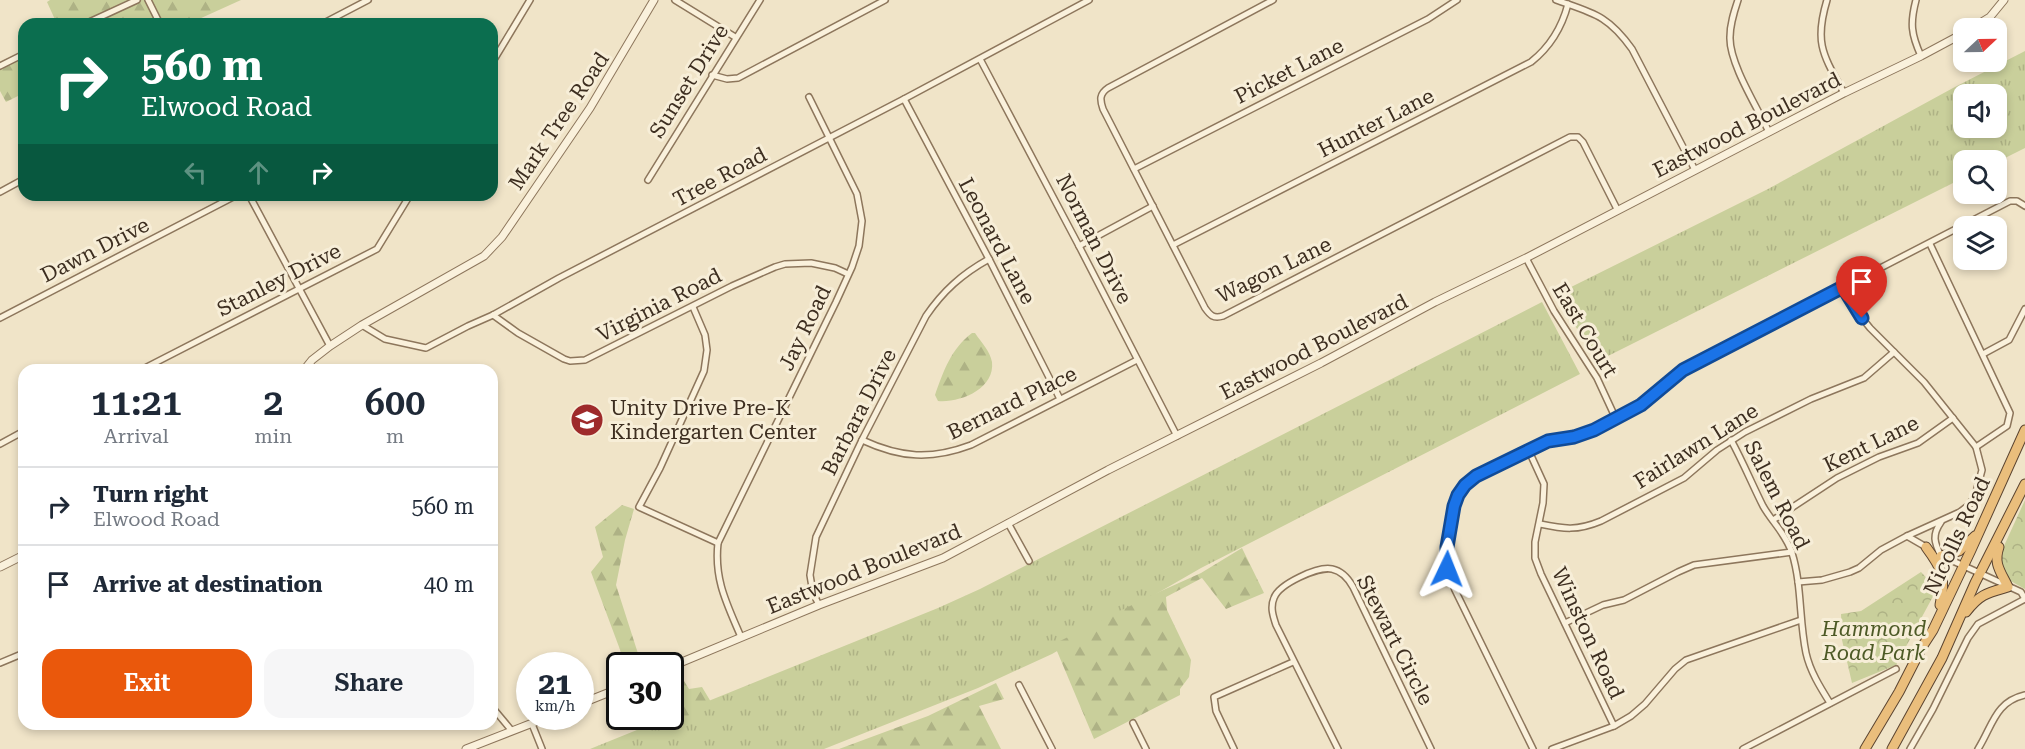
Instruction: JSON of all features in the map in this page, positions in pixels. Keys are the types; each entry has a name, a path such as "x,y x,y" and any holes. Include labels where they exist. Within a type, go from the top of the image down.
{"highway":[{"name":"Nicolls Road","path":"1865,749 1936,623 2025,430"},
{"name":"Nicolls Road","path":"1892,749 1942,658 2025,483"},
{"path":"1958,621 1979,597 2008,586 1996,561 2006,521"},
{"path":"1941,556 1959,551 1979,532"},
{"path":"1926,547 1938,563 1944,577 1936,623"}],"street":[{"path":"98,18 137,0"},
{"path":"148,0 157,18"},
{"path":"334,18 368,0"},
{"path":"498,53 530,0"},
{"name":"Mark Tree Road","path":"309,364 330,346 362,325 484,256 502,237 590,108 654,0"},
{"path":"675,0 735,37"},
{"name":"Sunset Drive","path":"648,180 759,0"},
{"path":"712,75 727,79 738,78 885,0"},
{"name":"Tree Road","path":"362,325 384,339 426,348 493,315 559,278 1089,0"},
{"name":"Wagon Lane","path":"1272,0 1103,92 1100,99 1204,308 1210,315 1223,316 1570,137 1578,137 1583,142 1617,209"},
{"name":"Picket Lane","path":"1134,169 1428,19 1457,0"},
{"path":"1556,0 1593,12 1612,24 1623,35 1695,170"},
{"path":"1738,0 1731,25 1730,47 1769,132"},
{"path":"1827,0 1820,28 1821,40 1828,63 1844,93"},
{"path":"1916,0 1912,33 1921,56"},
{"path":"1988,18 2004,0"},
{"name":"Hunter Lane","path":"1173,245 1531,62 1553,38 1565,17 1568,4"},
{"name":"Eastwood Boulevard","path":"684,661 819,605 944,558 1617,209 1953,39"},
{"path":"0,66 18,57"},
{"name":"Norman Drive","path":"980,59 1177,436"},
{"name":"Jay Road","path":"741,637 720,586 717,566 718,543 848,274 859,246 861,207 853,184 809,97"},
{"name":"Leonard Lane","path":"904,99 1060,399"},
{"path":"0,192 18,182"},
{"name":"Dawn Drive","path":"0,318 225,201"},
{"path":"252,201 330,346"},
{"name":"Stanley Drive","path":"152,364 377,249 406,201"},
{"path":"1533,749 1450,579 1446,558 1454,506 1465,485 1476,476 1528,449 1548,441 1582,435 1616,419 1652,397 1683,370 2010,201 2017,201 2025,206"},
{"path":"1079,246 1153,206"},
{"path":"1930,243 2010,413 2007,426 1976,447"},
{"name":"East Court","path":"1526,258 1554,311 1597,378 1616,419"},
{"name":"Barbara Drive","path":"819,605 813,593 810,575 813,544 862,440 926,315 951,285 989,259"},
{"name":"Virginia Road","path":"493,315 518,333 564,359 585,360 757,275 785,264 811,263 848,274"},
{"path":"1798,582 1822,580 1850,572 1859,568 1881,550 1960,512 1975,496 1982,470 1976,447 1924,382 1862,318 1843,287"},
{"path":"693,307 705,335 707,350 705,371 660,468 639,507 718,543"},
{"path":"1983,354 2009,340 2025,309"},
{"name":"Fairlawn Lane","path":"1540,524 1574,529 1587,527 1684,478 1731,440 1811,399 1864,378 1894,352"},
{"name":"Bernard Place","path":"862,440 896,453 930,456 956,451 1137,360"},
{"name":"Kent Lane","path":"1773,520 1837,478 1879,457 1918,443 1953,418"},
{"path":"0,444 18,434"},
{"name":"Salem Road","path":"1731,440 1762,505 1792,552 1810,668 1830,703"},
{"name":"Winston Road","path":"1528,449 1544,484 1540,524 1535,542 1536,558 1541,574 1614,726"},
{"path":"1941,556 1934,533 1942,520"},
{"path":"1008,523 1029,561"},
{"path":"1907,536 1963,567 2021,592 2025,599 1978,624 1968,638 1933,710 1910,749"},
{"path":"1565,623 1603,605 1631,597 1694,565 1792,552"},
{"path":"0,567 18,558"},
{"name":"Stewart Circle","path":"1338,749 1293,662 1274,618 1272,605 1276,593 1289,583 1324,568 1343,574 1353,587 1431,749"},
{"path":"1552,749 1614,726 1632,716 1686,660 1801,620"},
{"path":"0,663 18,656"},
{"path":"1234,749 1216,711 1214,697 1293,662"},
{"path":"1743,749 1896,669"},
{"path":"1019,685 1052,749"},
{"path":"1978,749 2002,705 2025,695"},
{"path":"498,714 512,731"},
{"path":"1133,723 1146,749"},
{"path":"466,749 516,730"},
{"path":"534,730 542,749"}],"green space":[{"path":"50,0 241,0 201,18 54,18 47,2"},
{"path":"2025,51 2025,148 2007,157 2007,150 1953,150 1953,183 1598,361 1555,295 1768,189 1953,88 1953,138 2007,138 2007,84 1961,84 1984,72 2007,72 2007,60"},
{"path":"18,58 18,96 6,102 0,91 0,66"},
{"path":"1542,302 1580,374 1201,568 1052,654 978,688 824,749 590,749 637,730 684,730 684,711 980,589"},
{"path":"972,333 975,333 991,358 991,372 988,380 982,387 966,397 938,401 935,395 949,361"},
{"path":"2025,500 2025,589 2007,579 1998,559"},
{"path":"622,505 634,509 616,585 638,652 621,652 591,572 603,557 595,527"},
{"path":"1242,548 1264,593 1226,609 1202,578 1166,597 1167,610 1191,660 1189,677 1180,689 1180,695 1094,739 1054,644 1201,573"},
{"name":"Hammond Road Park","path":"1921,572 1937,589 1896,665 1852,683 1842,640 1841,614 1861,611"},
{"path":"684,681 689,689 702,687 714,707 684,717"},
{"path":"996,683 1004,699 979,706 1001,749 839,749 928,716"}],"place":[{"name":"Unity Drive Pre-K Kindergarten Center","path":"587,420"}],"route":[{"path":"1447,569 1447,547 1454,506 1465,485 1476,476 1548,441 1574,437 1594,430 1641,405 1683,370 1843,287 1862,318"}]}
